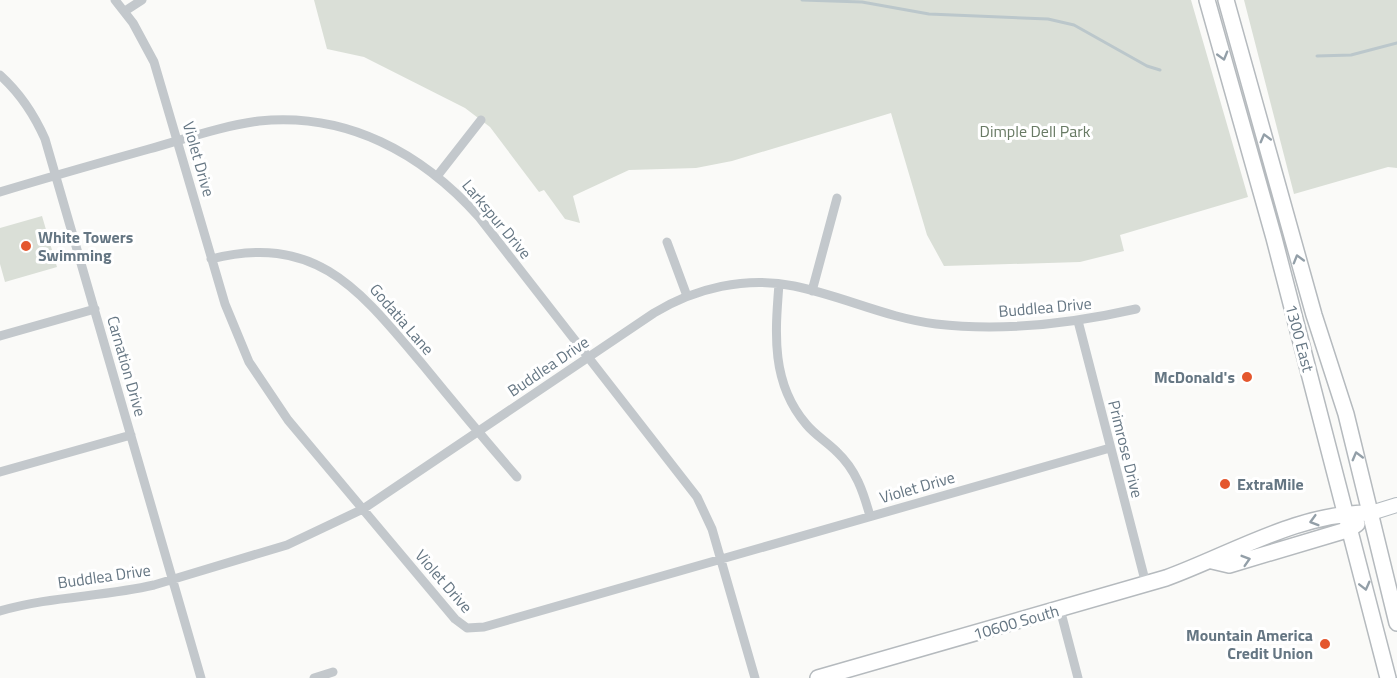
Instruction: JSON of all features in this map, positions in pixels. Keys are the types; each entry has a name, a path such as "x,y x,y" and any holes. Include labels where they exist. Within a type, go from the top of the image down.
{"main road":[{"name":"1300 East","path":"1207,0 1261,190 1388,678"},
{"name":"1300 East","path":"1226,0 1314,315 1346,414 1397,623"},
{"name":"10600 South","path":"818,678 1146,584 1212,561 1224,552 1345,512 1371,513 1397,506"},
{"name":"10600 South","path":"1212,561 1229,565 1350,529 1371,513"}],"street":[{"name":"Violet Drive","path":"116,0 125,11 154,62 211,259 237,337 263,385 455,619 467,628 484,627 1110,448"},
{"path":"125,11 142,0"},
{"name":"Carnation Drive","path":"0,75 19,94 34,115 45,139 201,678"},
{"path":"438,176 481,120"},
{"name":"Larkspur Drive","path":"0,192 178,141 259,122 298,121 336,126 371,138 406,154 438,176 479,217 697,497 708,520 721,558 755,678"},
{"path":"812,291 837,198"},
{"path":"667,242 687,296"},
{"name":"Godatia Lane","path":"211,259 248,252 287,255 307,260 345,281 374,307 517,477"},
{"path":"778,284 774,342 780,377 788,396 805,423 836,451 857,477 870,516"},
{"name":"Buddlea Drive","path":"0,611 35,601 129,591 287,545 363,509 654,313 687,296 730,285 778,284 812,291 869,310 934,323 1008,327 1078,321 1136,309"},
{"path":"0,336 95,309"},
{"name":"Primrose Drive","path":"1078,321 1146,584"},
{"path":"0,472 131,435"},
{"path":"1060,609 1078,678"},
{"path":"314,678 333,672"}],"green space":[{"name":"Dimple Dell Park","path":"314,0 1191,0 1248,197 1120,235 1124,251 1080,262 944,266 927,235 891,113 732,161 696,168 629,170 573,196 580,223 565,219 544,190 539,192 490,127 465,108 364,57 327,49"},
{"path":"1244,0 1397,0 1397,168 1388,167 1294,194"},
{"name":"White Towers Swimming","path":"42,216 57,267 5,282 0,264 0,228"}],"waterway":[{"path":"802,0 862,2 929,14 1048,19 1074,25 1147,66 1160,70"},
{"path":"1317,56 1351,55 1397,43"}],"place":[{"name":"White Towers Swimming","path":"26,246"},
{"name":"McDonald's","path":"1247,377"},
{"name":"ExtraMile","path":"1225,484"},
{"name":"Mountain America Credit Union","path":"1325,644"}]}
